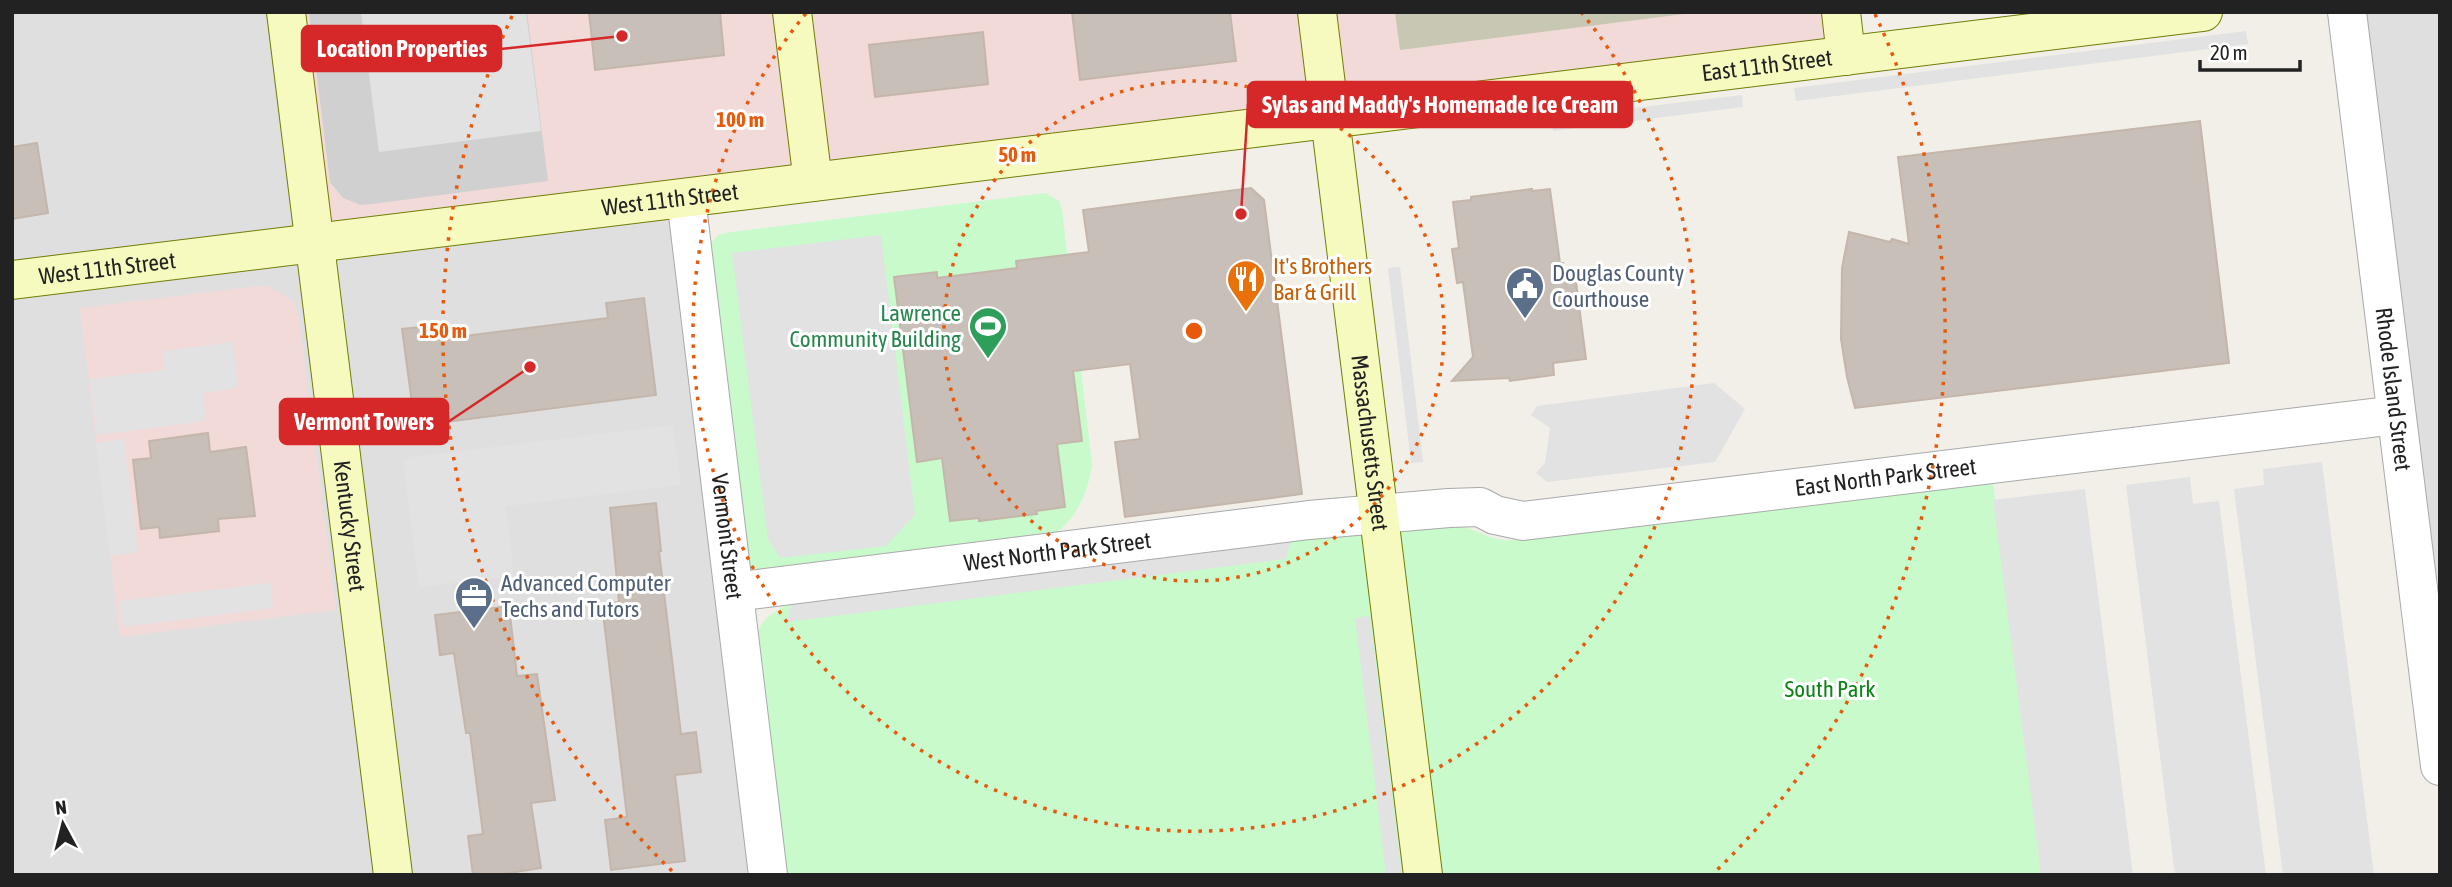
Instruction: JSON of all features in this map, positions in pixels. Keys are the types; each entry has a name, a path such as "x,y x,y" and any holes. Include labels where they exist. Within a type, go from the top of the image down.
{"main road":[{"name":"Kentucky Street","path":"286,12 393,875"},
{"path":"792,12 813,182"},
{"name":"Massachusetts Street","path":"1317,12 1423,875"},
{"path":"1841,12 1846,56"},
{"name":"East 11th Street","path":"1330,119 2203,12"},
{"name":"West 11th Street","path":"12,280 1330,119"}],"street":[{"name":"Rhode Island Street","path":"2347,12 2440,766"},
{"name":"Vermont Street","path":"687,198 768,875"},
{"name":"East North Park Street","path":"1379,514 1480,507 1495,515 1523,521 2396,415"},
{"name":"West North Park Street","path":"734,592 1309,520 1379,514"}],"shaded area":[{"path":"12,12 286,12 686,198 768,875 12,875"},
{"path":"286,12 1841,12 1846,56 315,244"},
{"path":"309,12 527,12 548,181 361,205 343,198 330,182"},
{"path":"361,12 526,12 541,131 379,152"},
{"path":"1395,12 1700,12 1400,50"},
{"path":"2347,12 2440,12 2440,766"},
{"path":"2246,31 2248,44 1796,101 1794,88"},
{"path":"1742,95 1743,107 1553,131 1551,118"},
{"path":"881,235 915,515 886,546 781,558 768,540 732,253"},
{"path":"1400,267 1423,462 1411,463 1388,268"},
{"path":"268,286 294,302 299,317 336,610 120,637 80,308"},
{"path":"233,342 238,388 203,393 206,421 97,435 90,379 165,370 163,351"},
{"path":"1714,383 1745,409 1715,462 1547,482 1536,473 1545,463 1550,428 1531,415 1537,406"},
{"path":"673,425 681,485 506,506 514,576 419,587 403,458"},
{"path":"124,439 138,552 110,556 96,443"},
{"path":"2322,462 2374,875 2283,875 2234,489 2264,485 2263,469"},
{"path":"2190,477 2193,504 2219,501 2266,875 2175,875 2126,485"},
{"path":"2085,489 2133,875 2041,875 1993,500"},
{"path":"1292,537 1286,559 787,622 793,598"},
{"path":"271,583 273,608 123,627 119,601"},
{"path":"1370,616 1402,875 1386,875 1355,618"}],"green space":[{"path":"1046,193 1059,201 1062,209 1092,464 1085,494 1070,519 1055,534 758,571 750,565 746,557 708,247 717,236 724,233"},
{"name":"South Park","path":"1993,482 2041,875 785,875 757,636 764,621 787,605 1306,538 1460,526 1493,538 1516,540"}],"building":[{"path":"589,12 720,12 724,55 595,70"},
{"path":"1072,12 1230,12 1236,61 1080,80"},
{"path":"983,32 988,84 875,97 869,45"},
{"path":"2200,121 2229,363 1855,408 1841,339 1842,268 1849,232 1909,244 1898,157"},
{"path":"37,143 48,213 12,219 12,147"},
{"path":"1251,188 1264,200 1302,494 1125,517 1115,442 1140,439 1130,364 1073,371 1082,441 1057,444 1065,507 1036,511 1037,514 979,521 979,518 950,521 942,458 917,462 894,277 937,272 937,278 1017,268 1016,261 1089,252 1083,210"},
{"name":"Douglas County Courthouse","path":"1532,189 1550,189 1560,263 1563,263 1566,283 1576,282 1586,359 1553,363 1554,375 1510,381 1509,378 1452,381 1473,357 1463,282 1457,283 1452,249 1459,248 1453,202"},
{"path":"644,298 656,395 415,426 402,329 439,325 441,339 608,318 606,303"},
{"path":"208,433 210,452 246,447 255,516 218,519 219,531 160,538 159,527 141,529 133,460 151,458 149,441"},
{"path":"656,503 659,551 681,734 696,732 701,772 675,775 685,861 611,870 605,820 627,817 602,604 619,602 610,508"},
{"path":"509,606 517,676 537,674 555,800 531,803 541,868 497,875 473,875 468,836 483,834 470,733 466,733 454,653 440,655 435,615"}],"place":[{"name":"Location Properties","path":"622,36"},
{"name":"Sylas and Maddy's Homemade Ice Cream","path":"1241,214"},
{"name":"It's Brothers Bar & Grill","path":"1246,313"},
{"name":"Douglas County Courthouse","path":"1525,320"},
{"name":"Lawrence Community Building","path":"988,360"},
{"name":"Vermont Towers","path":"530,367"},
{"name":"Advanced Computer Techs and Tutors","path":"474,630"}]}
